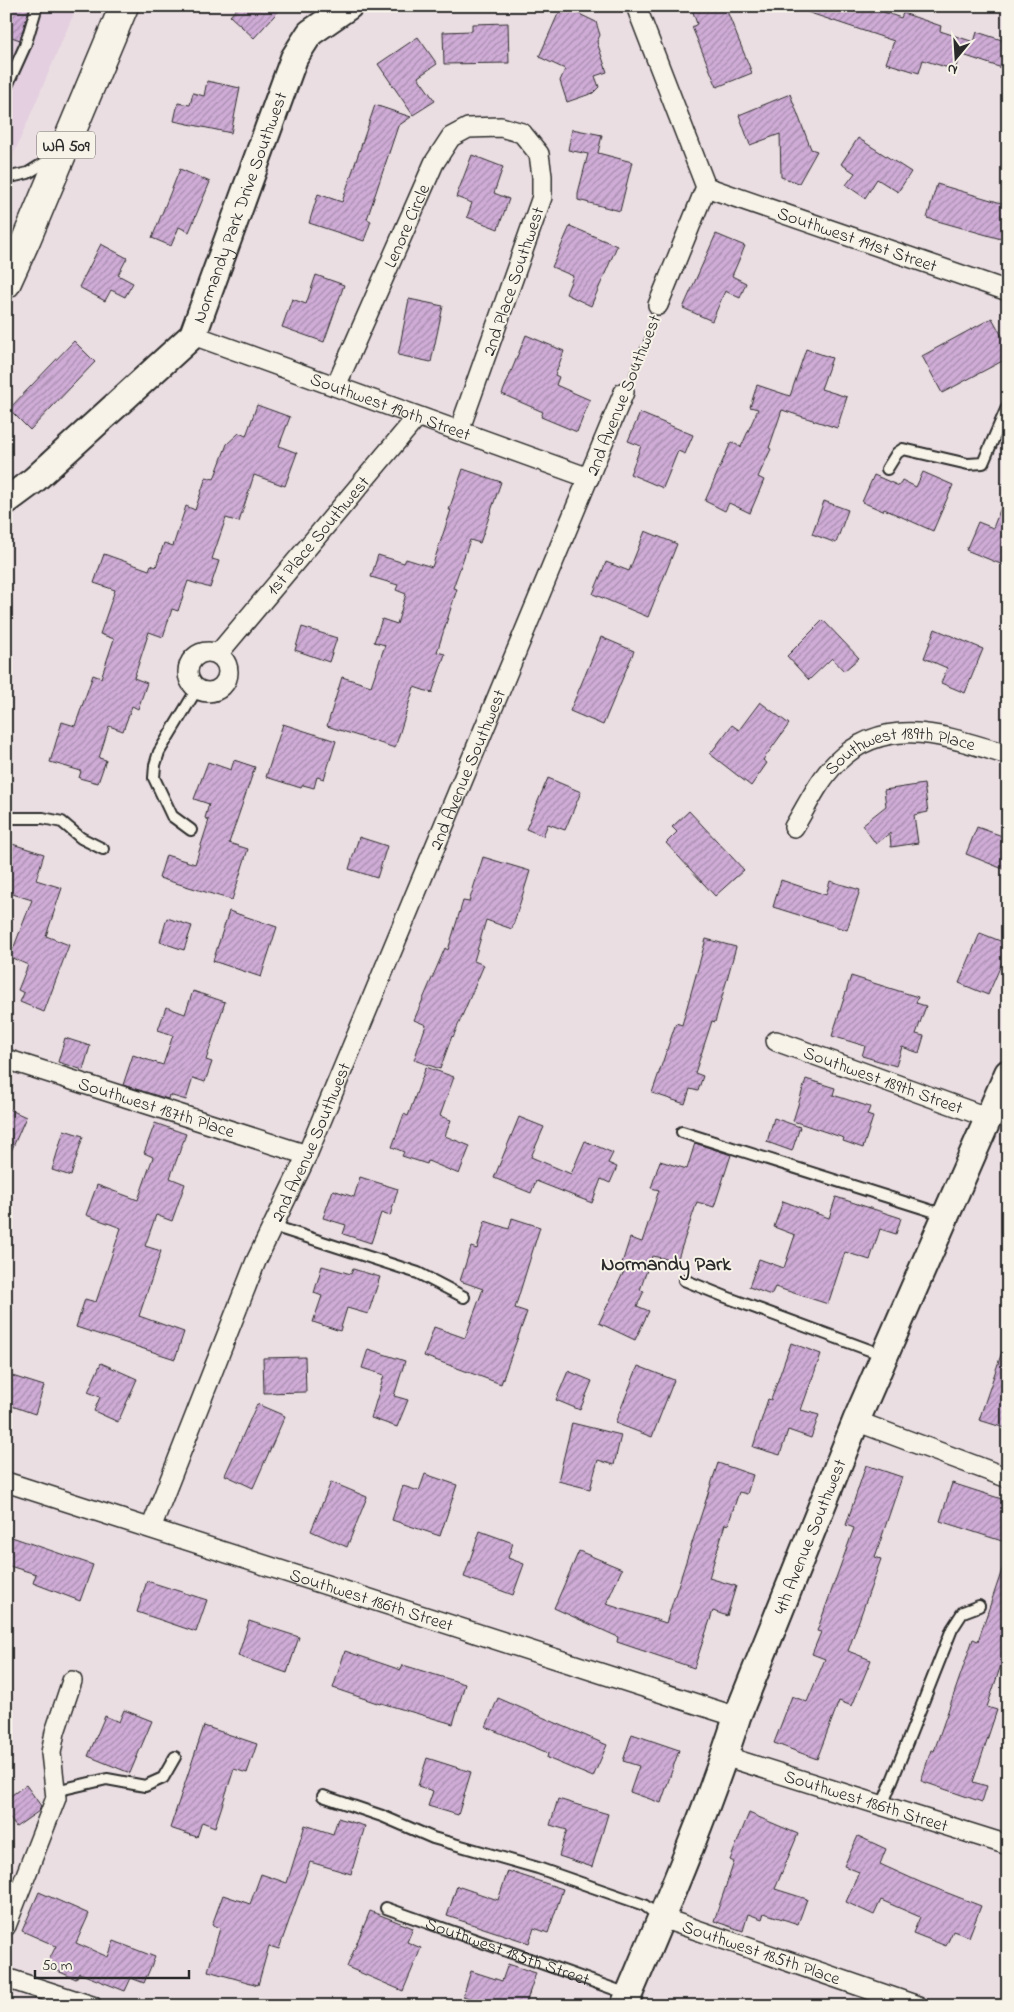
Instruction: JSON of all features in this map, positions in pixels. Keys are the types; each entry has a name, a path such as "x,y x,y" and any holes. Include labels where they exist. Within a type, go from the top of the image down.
{"main road":[{"name":"WA 509","path":"6,284 124,6"}],"street":[{"name":"Normandy Park Drive Southwest","path":"6,501 33,481 193,335 294,58 310,33 348,6"},
{"path":"636,6 706,188"},
{"name":"Lenore Circle","path":"336,386 434,163 451,137 468,128 501,127 522,133"},
{"name":"2nd Place Southwest","path":"459,431 542,197 539,154 522,133"},
{"name":"Southwest 191st Street","path":"706,188 1008,291"},
{"name":"2nd Avenue Southwest","path":"658,306 706,188"},
{"name":"Southwest 190th Street","path":"193,335 589,478"},
{"name":"2nd Avenue Southwest","path":"151,1528 256,1261 307,1155 624,392"},
{"name":"1st Place Southwest","path":"218,654 417,417"},
{"path":"205,651 218,654 223,658 228,670 225,682 216,690 210,692 197,689 188,678 187,671 192,658 205,651"},
{"name":"Southwest 189th Place","path":"794,827 819,784 836,763 854,749 880,736 904,732 928,732 1008,755"},
{"name":"Southwest 189th Street","path":"776,1041 988,1118"},
{"name":"Southwest 187th Place","path":"6,1059 307,1155"},
{"name":"4th Avenue Southwest","path":"626,2000 662,1918 737,1717 856,1421 1008,1074"},
{"path":"856,1421 1008,1478"},
{"name":"Southwest 186th Street","path":"6,1482 737,1717"},
{"path":"6,1926 56,1798 51,1753 55,1732 72,1681"},
{"name":"Southwest 186th Street","path":"724,1756 1008,1845"},
{"name":"Southwest 185th Place","path":"662,1918 918,2006"},
{"path":"6,1978 92,2006"}],"lane":[{"path":"6,88 25,46 37,6"},
{"path":"6,178 28,173 64,151"},
{"path":"887,469 897,453 903,449 968,464 983,463 1008,405"},
{"path":"191,830 172,816 154,778 159,752 197,689"},
{"path":"6,818 43,818 62,822 81,838 103,849"},
{"path":"682,1132 946,1216"},
{"path":"273,1226 418,1273 464,1298"},
{"path":"684,1280 884,1356"},
{"path":"882,1806 952,1629 963,1612 979,1606"},
{"path":"55,1791 107,1779 145,1786 163,1778 174,1757"},
{"path":"323,1796 382,1816 433,1838 538,1868 644,1905 662,1918"},
{"name":"Southwest 185th Street","path":"386,1908 626,2000"}],"path":[{"name":"2nd Avenue Southwest","path":"624,392 658,306"}],"shaded area":[{"path":"6,6 77,6 6,172"}],"building":[{"path":"6,6 30,6 20,40 6,35"},
{"path":"239,6 283,6 254,38 230,16"},
{"path":"691,6 725,6 752,73 717,87 692,27 697,24"},
{"path":"798,6 867,6 901,18 903,13 941,26 940,31 974,42 977,32 1008,42 1008,70 960,54 955,70 923,60 919,73 886,63 894,41 798,9"},
{"path":"571,10 596,22 600,35 597,42 607,72 595,76 599,87 593,93 567,102 560,81 565,69 539,57 558,14"},
{"path":"508,23 509,63 444,64 443,32 472,31 472,24"},
{"path":"418,37 437,64 418,77 435,101 413,115 378,64"},
{"path":"207,81 240,88 231,133 174,121 178,103 190,105 193,93 204,96"},
{"path":"790,94 811,149 817,151 799,183 781,177 780,134 750,145 739,115"},
{"path":"375,105 411,117 398,126 367,219 371,221 364,241 309,223 318,194 342,202"},
{"path":"572,129 602,135 598,153 632,162 620,211 578,200 588,154 568,150"},
{"path":"858,138 911,172 898,192 877,179 865,198 846,185 855,173 841,164"},
{"path":"472,155 503,167 494,193 509,199 498,229 467,217 472,203 456,197"},
{"path":"180,169 210,182 189,232 179,227 171,246 152,238"},
{"path":"937,184 1008,205 1008,241 927,218"},
{"path":"570,226 617,246 591,306 566,294 573,276 552,267"},
{"path":"716,234 745,246 732,276 746,283 740,298 725,291 712,321 683,308"},
{"path":"101,244 127,258 118,275 133,283 125,297 111,290 105,301 79,287"},
{"path":"316,275 344,285 324,342 282,327 292,299 306,304"},
{"path":"409,299 443,306 431,362 398,355"},
{"path":"992,318 1008,347 1008,358 942,393 922,356"},
{"path":"526,335 564,351 555,375 559,377 556,385 590,400 577,432 541,417 543,412 502,394"},
{"path":"74,341 95,362 30,430 9,409"},
{"path":"806,349 832,358 821,389 847,397 837,428 782,410 769,448 771,449 758,477 764,480 750,513 729,503 725,511 705,501 731,442 741,447 758,409 750,407 757,385 790,396"},
{"path":"257,405 290,417 279,446 297,453 285,486 254,475 239,522 226,518 212,559 219,561 210,588 188,581 178,611 172,609 163,637 149,632 134,678 147,683 138,709 132,706 123,731 109,726 99,758 106,760 98,783 79,778 81,771 50,762 62,722 75,726 93,675 101,678 114,639 100,634 115,590 94,583 104,554 149,570 151,565 156,567 164,543 173,546 186,506 195,510 206,477 214,479 227,444 239,433 246,436"},
{"path":"640,413 693,435 685,454 678,451 663,488 630,474 641,446 628,441"},
{"path":"463,469 501,482 480,543 470,540 453,588 457,589 437,652 445,654 432,693 414,687 395,748 327,726 342,677 371,686 385,645 374,642 382,619 397,624 406,594 396,590 398,585 371,577 378,555 404,563 406,559 432,567"},
{"path":"923,472 953,485 933,531 884,509 883,511 862,502 874,475 899,486 902,480 916,487"},
{"path":"1007,492 1008,567 966,550 978,522 993,528"},
{"path":"824,501 848,510 836,543 812,534"},
{"path":"645,531 677,544 648,617 593,594 606,562 629,571"},
{"path":"823,620 859,658 844,671 832,658 809,680 787,656"},
{"path":"302,627 337,638 329,662 295,650"},
{"path":"935,629 983,649 965,693 941,683 947,668 924,658"},
{"path":"601,637 634,651 603,725 570,711"},
{"path":"760,702 789,724 763,760 767,763 751,786 710,754 732,725 739,730"},
{"path":"283,724 336,741 324,779 317,777 314,788 303,785 301,788 266,777"},
{"path":"234,760 255,767 229,843 248,849 232,900 159,878 166,855 195,864 209,820 205,818 209,804 194,799 208,762 231,770"},
{"path":"548,778 581,792 565,830 548,824 543,836 526,829"},
{"path":"924,784 928,812 914,815 918,843 891,847 890,833 876,844 862,825 886,806 884,790"},
{"path":"689,811 744,870 715,896 666,843 677,832 672,827"},
{"path":"977,827 1008,838 1008,871 966,854"},
{"path":"359,837 387,846 377,878 349,869"},
{"path":"6,842 44,854 36,880 62,888 46,936 69,945 44,1012 20,1002 24,993 18,990 28,965 10,957 32,900 6,892"},
{"path":"483,857 530,871 512,929 486,920 474,961 484,965 452,1036 440,1069 414,1060 426,1025 414,1020 445,948 448,950 463,901 469,902"},
{"path":"781,880 826,895 830,881 860,890 847,930 773,907"},
{"path":"229,911 277,927 261,977 213,961"},
{"path":"167,918 192,926 184,950 160,942"},
{"path":"980,933 1008,944 1008,949 988,995 959,983"},
{"path":"706,939 736,947 715,1022 712,1021 695,1073 703,1076 698,1091 690,1089 685,1104 652,1093 676,1023 682,1025"},
{"path":"851,976 918,997 916,1003 926,1006 916,1034 924,1036 919,1053 902,1047 896,1066 862,1056 865,1046 832,1036"},
{"path":"193,991 225,1002 206,1060 212,1062 205,1082 193,1078 186,1100 169,1095 168,1099 123,1085 133,1055 163,1065 173,1035 158,1030 166,1007 185,1014"},
{"path":"65,1038 90,1046 83,1070 58,1062"},
{"path":"426,1067 454,1077 440,1116 451,1120 445,1136 470,1146 459,1174 428,1161 427,1164 402,1156 404,1152 392,1147 404,1114 408,1116"},
{"path":"806,1079 835,1088 833,1095 870,1107 867,1115 873,1117 863,1148 843,1141 844,1138 793,1121"},
{"path":"6,1108 26,1117 6,1163"},
{"path":"519,1117 544,1127 531,1157 571,1174 585,1141 613,1153 608,1163 617,1167 610,1183 601,1179 592,1203 536,1181 531,1193 494,1178"},
{"path":"774,1118 800,1127 792,1151 767,1142"},
{"path":"155,1123 186,1134 170,1178 185,1184 172,1221 156,1215 145,1246 161,1251 139,1316 184,1332 175,1359 76,1327 85,1299 96,1302 121,1228 86,1215 97,1185 138,1200 153,1157 144,1153"},
{"path":"64,1130 83,1136 71,1176 52,1170"},
{"path":"695,1143 731,1155 714,1207 697,1202 677,1261 652,1256 640,1290 644,1291 637,1306 649,1311 635,1340 599,1323 627,1265 622,1263 630,1238 642,1242 659,1190 651,1188 660,1161 687,1169"},
{"path":"360,1177 398,1189 390,1216 381,1213 371,1243 343,1234 346,1225 323,1218 333,1190 354,1197"},
{"path":"836,1197 901,1218 896,1234 880,1229 870,1260 845,1252 828,1304 775,1287 771,1295 749,1287 759,1259 784,1268 795,1235 774,1227 783,1201 829,1218"},
{"path":"512,1218 540,1227 515,1308 527,1312 501,1384 424,1356 434,1327 465,1338 483,1289 460,1281 471,1247 477,1249 485,1221 509,1229"},
{"path":"322,1266 351,1274 353,1269 380,1277 368,1314 347,1308 340,1331 313,1322 322,1296 314,1293"},
{"path":"791,1343 821,1354 801,1410 819,1415 811,1438 788,1430 780,1455 753,1447 768,1399 771,1400"},
{"path":"1005,1343 1008,1344 1008,1429 979,1420"},
{"path":"368,1349 405,1361 394,1396 408,1400 397,1427 371,1418 384,1375 362,1368"},
{"path":"305,1357 306,1392 264,1393 263,1358"},
{"path":"101,1363 137,1379 118,1422 94,1411 100,1397 88,1392"},
{"path":"638,1366 674,1380 652,1437 615,1423"},
{"path":"568,1371 592,1381 580,1410 556,1400"},
{"path":"6,1374 44,1386 35,1414 6,1404"},
{"path":"257,1404 285,1416 253,1488 225,1475"},
{"path":"572,1423 621,1435 614,1465 598,1460 590,1489 558,1481"},
{"path":"718,1463 753,1475 747,1494 739,1492 728,1525 725,1524 709,1578 736,1586 727,1616 713,1611 694,1668 617,1642 618,1637 554,1608 579,1551 622,1569 606,1604 666,1623"},
{"path":"866,1465 902,1477 875,1557 881,1559 848,1651 871,1660 852,1706 839,1701 817,1759 774,1743 792,1696 807,1702 825,1659 812,1654 821,1632 817,1631 854,1528 846,1525"},
{"path":"425,1474 457,1485 440,1536 392,1520 403,1486 419,1491"},
{"path":"331,1482 367,1497 347,1547 311,1531"},
{"path":"952,1483 1008,1501 1008,1543 940,1521"},
{"path":"480,1531 513,1543 508,1558 524,1564 513,1595 464,1577"},
{"path":"6,1535 93,1565 80,1601 33,1583 36,1574 6,1565"},
{"path":"1005,1561 1008,1562 1008,1644 987,1707 997,1710 973,1782 987,1786 982,1802 921,1781 931,1750 934,1751 973,1639 978,1641"},
{"path":"147,1581 207,1600 196,1632 137,1612"},
{"path":"249,1621 299,1637 287,1673 238,1656"},
{"path":"345,1651 401,1670 403,1665 465,1684 453,1724 380,1704 333,1688"},
{"path":"498,1698 607,1745 593,1777 547,1758 548,1753 486,1727"},
{"path":"124,1710 152,1721 130,1773 88,1756 105,1716 119,1722"},
{"path":"204,1726 257,1744 247,1773 234,1769 215,1827 202,1822 197,1837 170,1828"},
{"path":"632,1734 679,1750 661,1803 630,1792 639,1766 623,1761"},
{"path":"427,1758 471,1772 458,1815 428,1806 433,1791 418,1786"},
{"path":"26,1785 41,1806 39,1811 16,1827 6,1813 6,1799"},
{"path":"558,1799 608,1814 592,1867 559,1856 567,1830 550,1825"},
{"path":"749,1813 798,1834 775,1889 807,1899 798,1924 764,1913 762,1919 748,1914 743,1931 714,1921 734,1862 730,1860"},
{"path":"338,1818 365,1826 351,1874 310,1862 279,1949 269,1946 258,1985 208,1971 220,1928 212,1925 223,1895 250,1904 261,1874 287,1883 305,1825 333,1834"},
{"path":"858,1836 886,1849 880,1864 981,1906 969,1937 953,1931 946,1946 913,1933 920,1917 881,1900 874,1915 846,1902 859,1872 844,1866"},
{"path":"508,1871 563,1889 548,1933 534,1928 529,1943 447,1916 457,1886 498,1900"},
{"path":"39,1892 89,1914 76,1943 108,1957 114,1941 155,1957 144,1983 131,1978 125,1991 79,1973 76,1979 46,1966 56,1946 22,1931"},
{"path":"370,1911 413,1928 407,1942 421,1948 403,1991 347,1967"},
{"path":"508,1964 536,1973 525,2006 494,2006 463,1996 471,1971 502,1981"}],"district":[{"name":"Normandy Park","path":"666,1263"}]}
